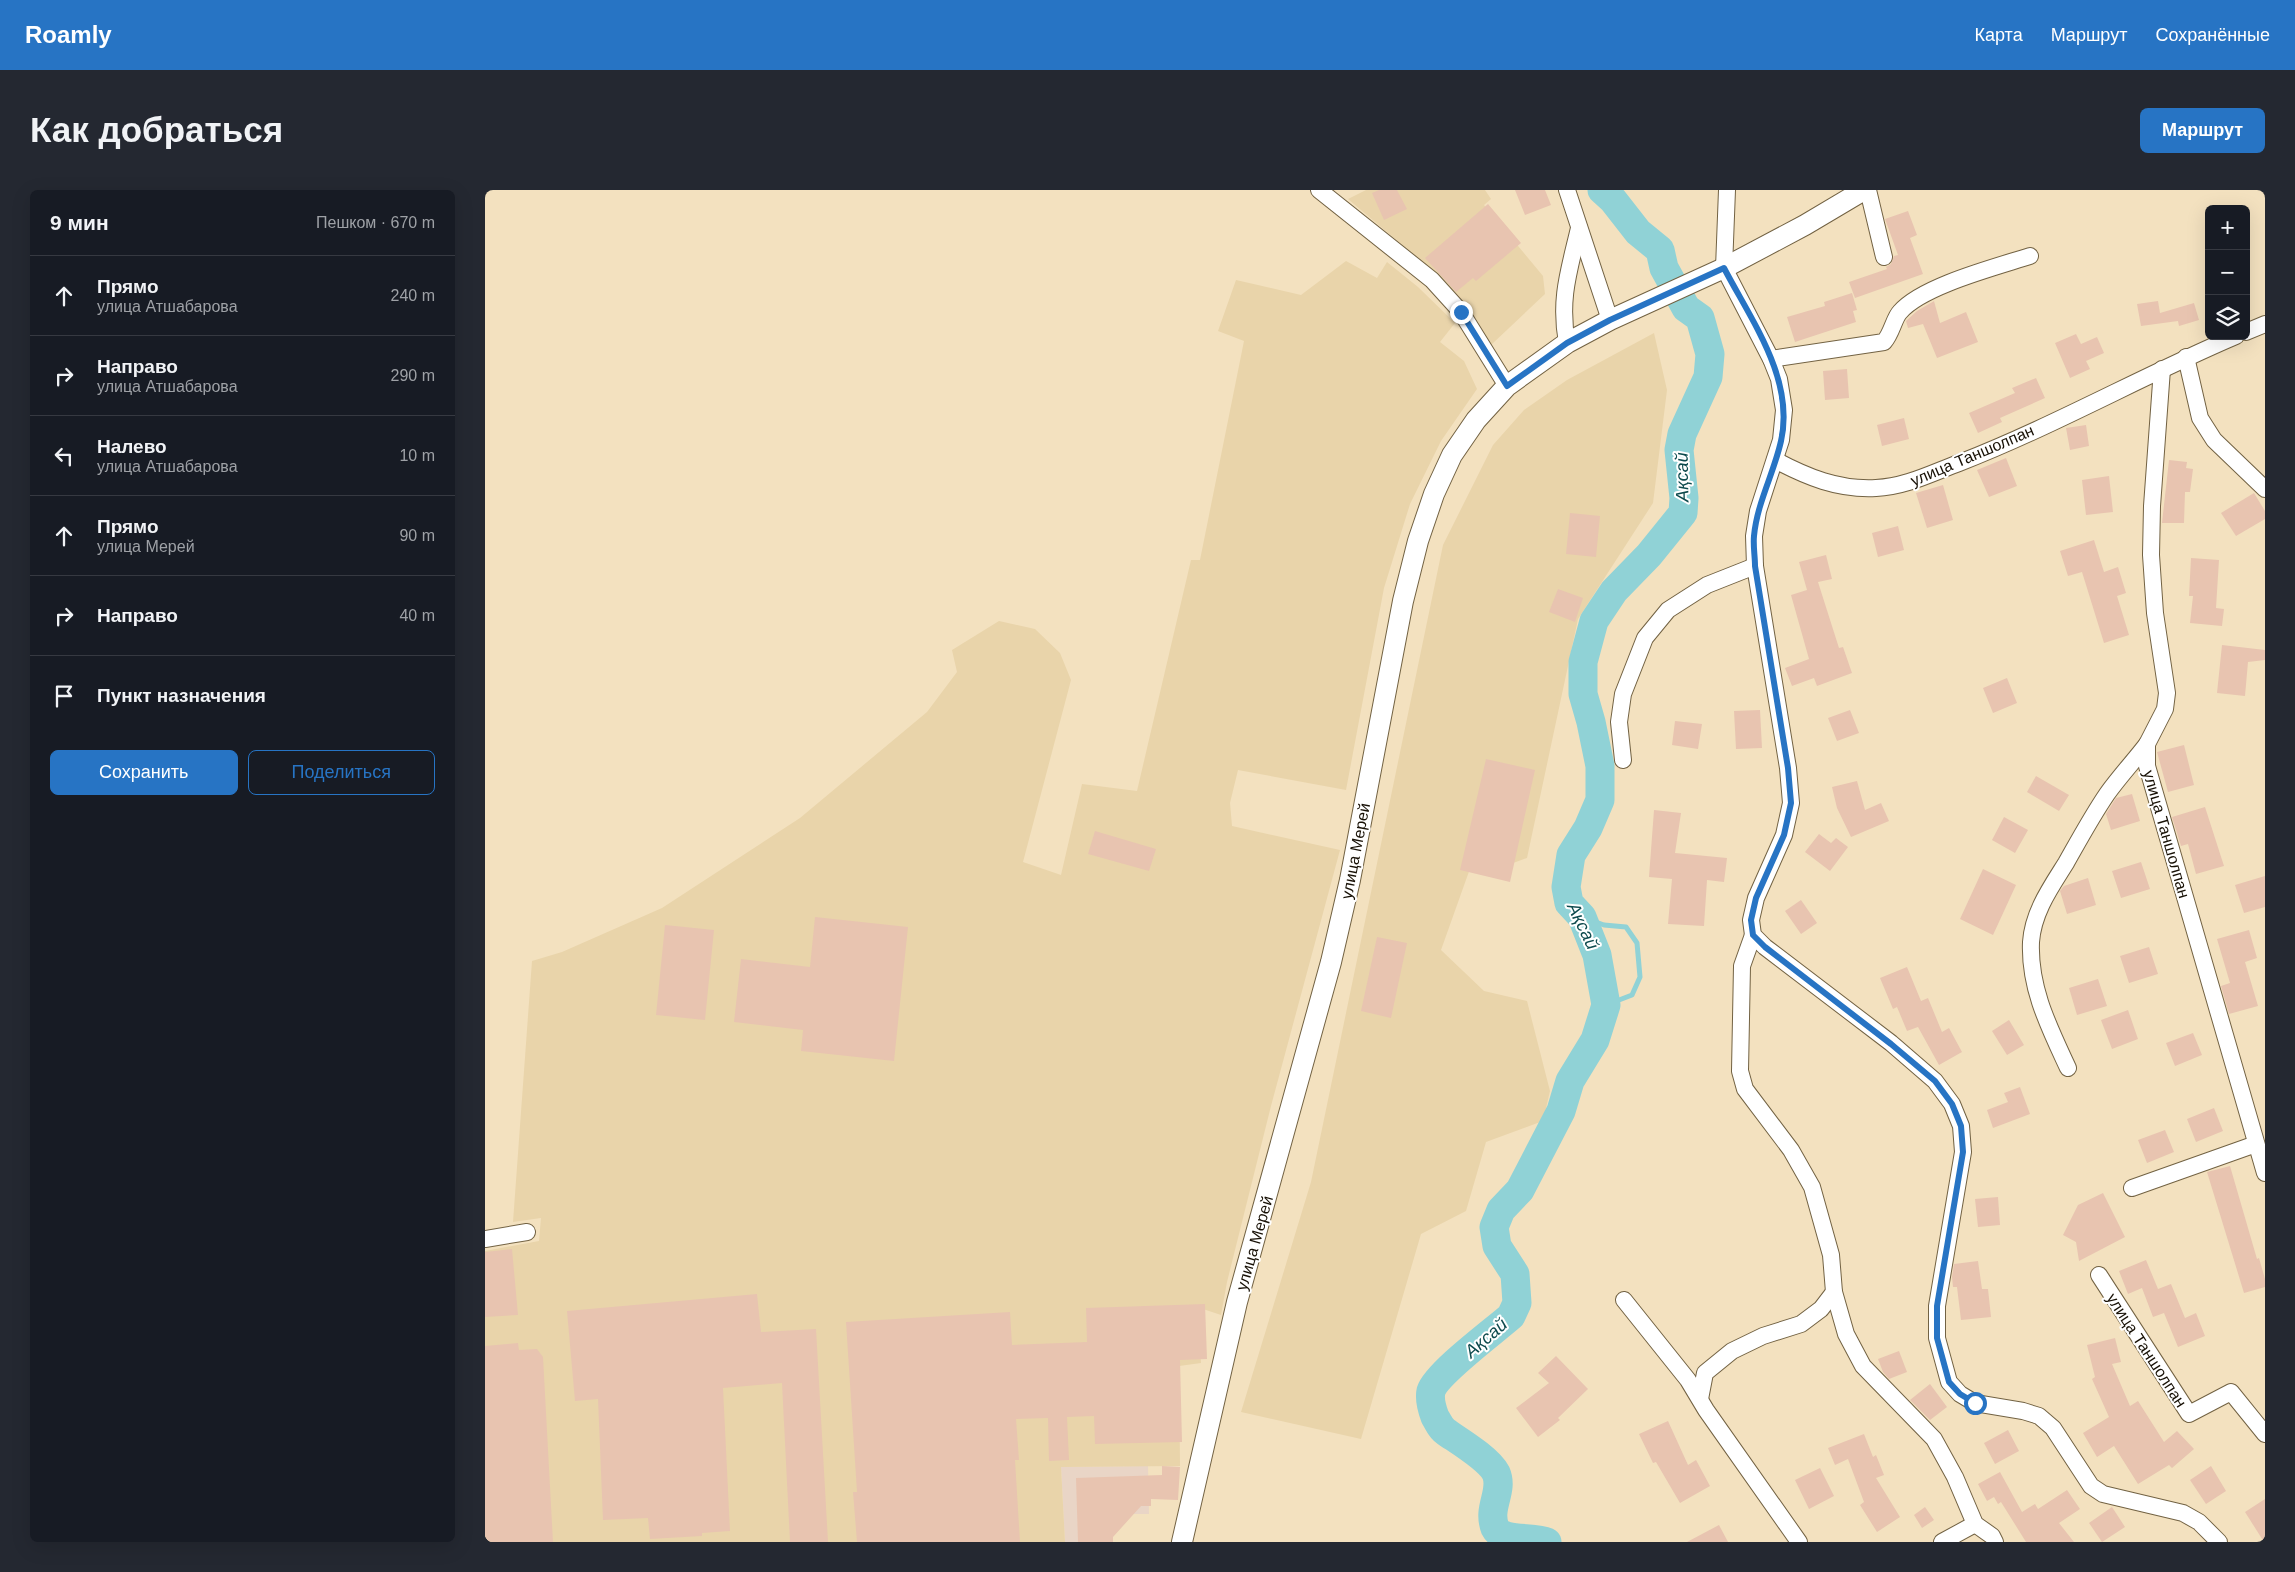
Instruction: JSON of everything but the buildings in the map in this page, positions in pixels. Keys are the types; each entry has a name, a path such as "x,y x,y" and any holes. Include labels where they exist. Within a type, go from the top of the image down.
{"main road":[{"name":"улица Мерей","path":"1182,1542 1237,1302 1333,953 1350,880 1403,601 1418,541 1434,494 1452,455 1475,420 1507,386 1567,343 1610,320 1724,268 1805,225 1864,190"}],"street":[{"path":"1319,190 1432,280 1461,312 1507,386"},
{"path":"1567,190 1610,320"},
{"path":"1727,190 1724,268 1771,359 1779,379 1784,410 1781,440 1758,512 1754,536 1755,566 1788,768 1791,803 1784,835 1756,898 1751,920 1753,935 1741,966 1740,1071 1745,1089 1791,1150 1812,1188 1831,1255 1834,1292 1846,1334 1863,1366 1934,1439 1955,1477 1975,1524 1991,1536 1995,1542"},
{"path":"1868,190 1884,257"},
{"path":"1567,343 1563,319 1564,290 1579,228"},
{"path":"1771,359 1884,342 1891,333 1899,312 1923,293 2030,256"},
{"path":"2250,330 2265,324"},
{"name":"улица Таншолпан","path":"1775,460 1810,478 1838,486 1876,488 1906,483 1989,451 2186,357 2226,340"},
{"path":"2186,357 2200,418 2214,440 2265,488"},
{"name":"улица Таншолпан","path":"2162,369 2152,506 2151,555 2155,613 2167,692 2165,709 2147,744 2147,766 2265,1173"},
{"path":"1623,760 1619,722 1623,694 1645,638 1668,610 1707,584 1755,566"},
{"path":"2068,1068 2036,994 2032,972 2031,941 2035,923 2042,902 2107,794 2147,744"},
{"path":"1753,935 1765,947 1899,1050 1935,1081 1952,1104 1961,1126 1963,1152 1937,1306 1937,1338 1949,1382 1960,1394 1975,1403 2023,1411 2039,1416 2053,1428 2091,1486 2103,1494 2183,1513 2199,1522 2219,1542"},
{"path":"2132,1188 2256,1144"},
{"path":"485,1239 527,1232"},
{"name":"улица Таншолпан","path":"2099,1275 2189,1414 2231,1392 2265,1434"},
{"path":"1700,1399 1705,1373 1732,1351 1763,1336 1801,1324 1821,1309 1834,1292"},
{"path":"1624,1300 1688,1380 1799,1542"},
{"path":"1942,1542 1975,1524"}],"shaded area":[{"path":"1366,190 1485,190 1491,199 1484,205 1543,276 1545,294 1491,345 1464,303 1421,261 1348,199"},
{"path":"1346,261 1377,278 1387,262 1418,287 1455,323 1440,342 1464,361 1477,389 1441,441 1410,504 1384,588 1346,790 1238,770 1230,803 1232,826 1340,850 1271,1106 1227,1282 1221,1315 1197,1307 1201,1363 1179,1366 1180,1466 1061,1467 1065,1542 485,1542 485,1251 539,1241 541,1218 513,1222 532,961 562,952 662,908 800,818 927,712 957,672 952,650 999,621 1035,629 1060,653 1071,680 1023,862 1061,875 1082,784 1137,791 1191,560 1200,560 1244,341 1218,331 1236,280 1301,295"},
{"path":"1654,333 1667,390 1653,503 1578,619 1527,858 1497,869 1472,863 1441,950 1484,991 1527,1001 1550,1091 1543,1121 1486,1142 1466,1211 1421,1234 1361,1439 1241,1412 1311,1182 1443,545 1493,445 1524,410 1567,380"},
{"path":"1148,1466 1149,1514 1128,1514 1107,1542 1065,1542 1061,1467"}],"waterway":[{"name":"Ақсай","path":"1547,1542 1511,1537 1504,1535 1495,1528 1493,1513 1498,1486 1496,1473 1481,1456 1442,1429 1435,1417 1430,1394 1435,1383 1444,1374 1467,1352 1511,1316 1517,1303 1515,1274 1497,1246 1494,1227 1501,1210 1520,1190 1561,1111 1570,1081 1595,1040 1606,1005 1597,955 1582,917 1569,903 1566,887 1571,855 1588,828 1600,800 1600,766 1583,694 1583,662 1594,621 1614,591 1649,555 1683,513 1684,498 1679,450 1682,434 1708,377 1710,354 1700,318 1686,308 1664,268 1660,250 1638,232 1613,200 1602,190"},
{"path":"1582,917 1604,925 1626,927 1637,943 1640,977 1632,995 1606,1005"}],"route":[{"path":"1461,312 1507,386 1567,343 1610,320 1724,268 1765,347 1779,379 1784,410 1781,440 1758,512 1754,536 1755,566 1788,768 1791,803 1784,835 1756,898 1751,920 1753,935 1765,947 1821,988 1935,1081 1952,1104 1961,1126 1963,1152 1937,1306 1937,1338 1949,1382 1960,1394 1975,1403"}]}
